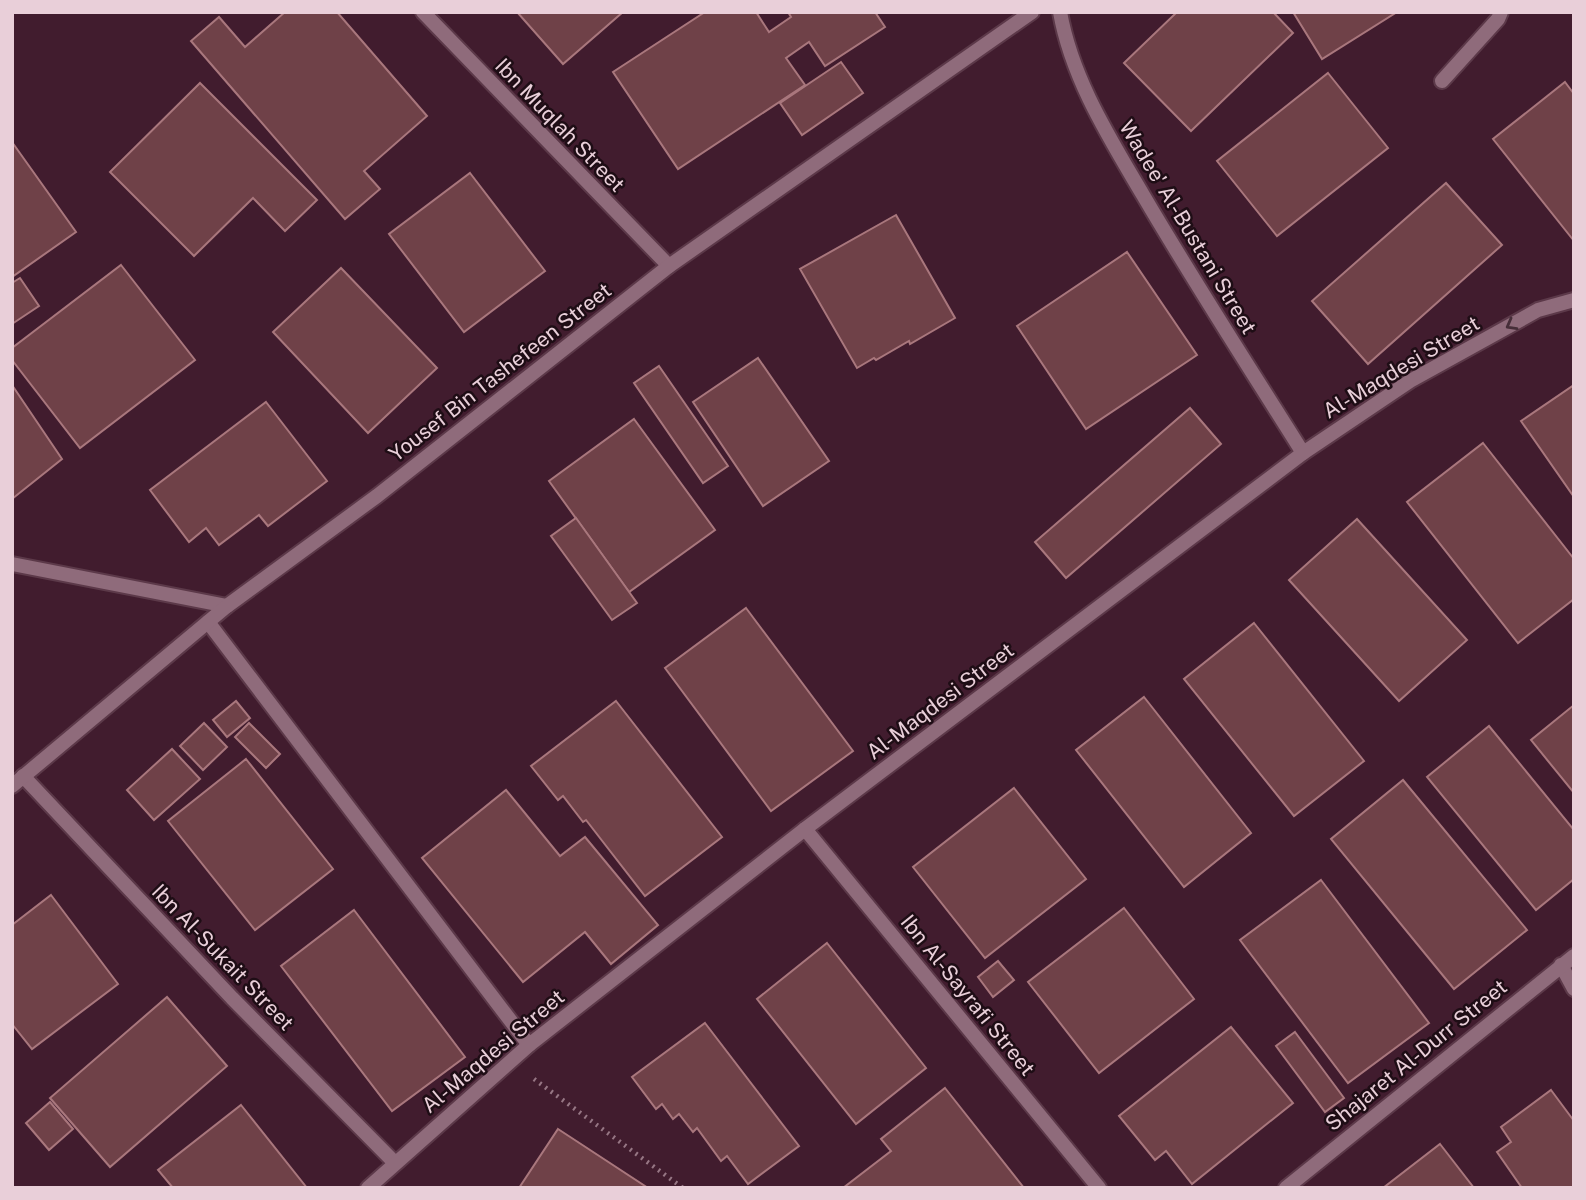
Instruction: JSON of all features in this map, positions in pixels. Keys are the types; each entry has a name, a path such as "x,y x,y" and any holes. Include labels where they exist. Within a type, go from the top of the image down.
{"street":[{"name":"Ibn Muqlah Street","path":"423,12 669,266"},
{"name":"Yousef Bin Tashefeen Street","path":"18,781 227,606 377,496 669,266 1032,12"},
{"name":"Wadee' Al-Bustani Street","path":"1060,12 1072,58 1094,111 1158,222 1303,453"},
{"path":"1442,81 1498,19 1501,12"},
{"name":"Al-Maqdesi Street","path":"368,1188 529,1045 805,829 1303,453 1421,375 1538,310 1574,300"},
{"path":"12,564 227,606"},
{"path":"208,622 529,1045"},
{"name":"Ibn Al-Sukait Street","path":"18,781 395,1163"},
{"name":"Ibn Al-Sayrafi Street","path":"805,829 1099,1188"},
{"name":"Shajaret Al-Durr Street","path":"1286,1188 1574,956"},
{"path":"1561,965 1574,989"}],"path":[{"path":"510,1062 683,1188"}],"building":[{"path":"285,12 337,12 427,116 364,171 380,189 345,219 191,41 219,17 245,47"},
{"path":"517,12 623,12 563,64"},
{"path":"705,12 756,12 769,32 791,17 788,12 875,12 885,27 825,66 809,42 786,58 805,85 678,169 613,72"},
{"path":"1177,12 1273,12 1293,33 1191,131 1124,63"},
{"path":"1293,12 1397,12 1322,59"},
{"path":"841,62 863,93 802,135 780,103"},
{"path":"1328,73 1388,148 1277,236 1217,161"},
{"path":"1565,82 1574,94 1574,241 1493,139"},
{"path":"200,83 317,200 285,231 253,198 194,256 110,172"},
{"path":"12,142 76,232 12,277"},
{"path":"470,173 545,271 464,332 389,234"},
{"path":"1446,183 1502,245 1368,364 1312,301"},
{"path":"896,215 955,318 910,344 909,341 857,368 800,269"},
{"path":"1127,252 1197,355 1086,429 1017,326"},
{"path":"121,265 195,360 80,448 12,360 12,348"},
{"path":"341,268 437,368 368,433 273,332"},
{"path":"20,278 39,306 12,324 12,283"},
{"path":"758,358 829,461 763,506 693,402"},
{"path":"659,366 728,466 703,483 634,383"},
{"path":"12,385 62,459 12,499"},
{"path":"1574,385 1574,497 1521,421"},
{"path":"266,402 327,481 268,526 259,515 219,545 206,528 189,542 150,490"},
{"path":"1190,408 1221,444 1066,578 1035,542"},
{"path":"634,419 715,530 629,592 549,481"},
{"path":"1483,443 1574,559 1574,599 1518,643 1407,502"},
{"path":"576,518 637,603 612,620 551,536"},
{"path":"1357,519 1467,640 1399,701 1289,580"},
{"path":"746,608 853,751 771,811 665,668"},
{"path":"1254,623 1364,761 1294,816 1184,679"},
{"path":"1144,697 1251,833 1184,887 1076,750"},
{"path":"236,701 250,718 227,737 213,720"},
{"path":"616,701 722,837 645,896 586,820 583,822 563,796 558,800 531,766"},
{"path":"1574,705 1574,793 1531,740"},
{"path":"204,723 227,747 203,770 180,746"},
{"path":"249,723 280,754 266,768 235,737"},
{"path":"1489,726 1574,830 1574,879 1536,910 1427,777"},
{"path":"172,749 200,779 154,820 127,790"},
{"path":"246,759 333,869 255,930 168,821"},
{"path":"1403,780 1527,930 1454,989 1331,839"},
{"path":"1014,788 1086,879 985,958 913,867"},
{"path":"506,790 560,856 585,837 658,925 611,964 585,932 523,982 422,858"},
{"path":"1321,880 1429,1023 1348,1083 1240,940"},
{"path":"51,895 118,984 32,1049 12,1024 12,925"},
{"path":"1124,908 1194,999 1099,1073 1028,982"},
{"path":"354,910 465,1057 392,1111 281,966"},
{"path":"827,943 926,1068 856,1124 757,999"},
{"path":"998,961 1014,980 993,997 978,977"},
{"path":"167,997 227,1066 110,1167 50,1098"},
{"path":"705,1023 799,1146 748,1184 727,1156 721,1161 697,1128 693,1132 679,1114 673,1119 662,1104 656,1109 632,1077"},
{"path":"1231,1027 1293,1103 1192,1184 1166,1151 1155,1160 1119,1116"},
{"path":"1295,1032 1344,1098 1325,1112 1276,1046"},
{"path":"945,1088 1024,1188 843,1188 891,1151 881,1139"},
{"path":"1551,1090 1574,1121 1574,1188 1522,1188 1497,1152 1511,1142 1501,1127"},
{"path":"50,1102 73,1129 49,1150 26,1123"},
{"path":"241,1105 307,1188 173,1188 158,1170"},
{"path":"558,1129 648,1188 519,1188"},
{"path":"1440,1144 1474,1188 1383,1188"}]}
